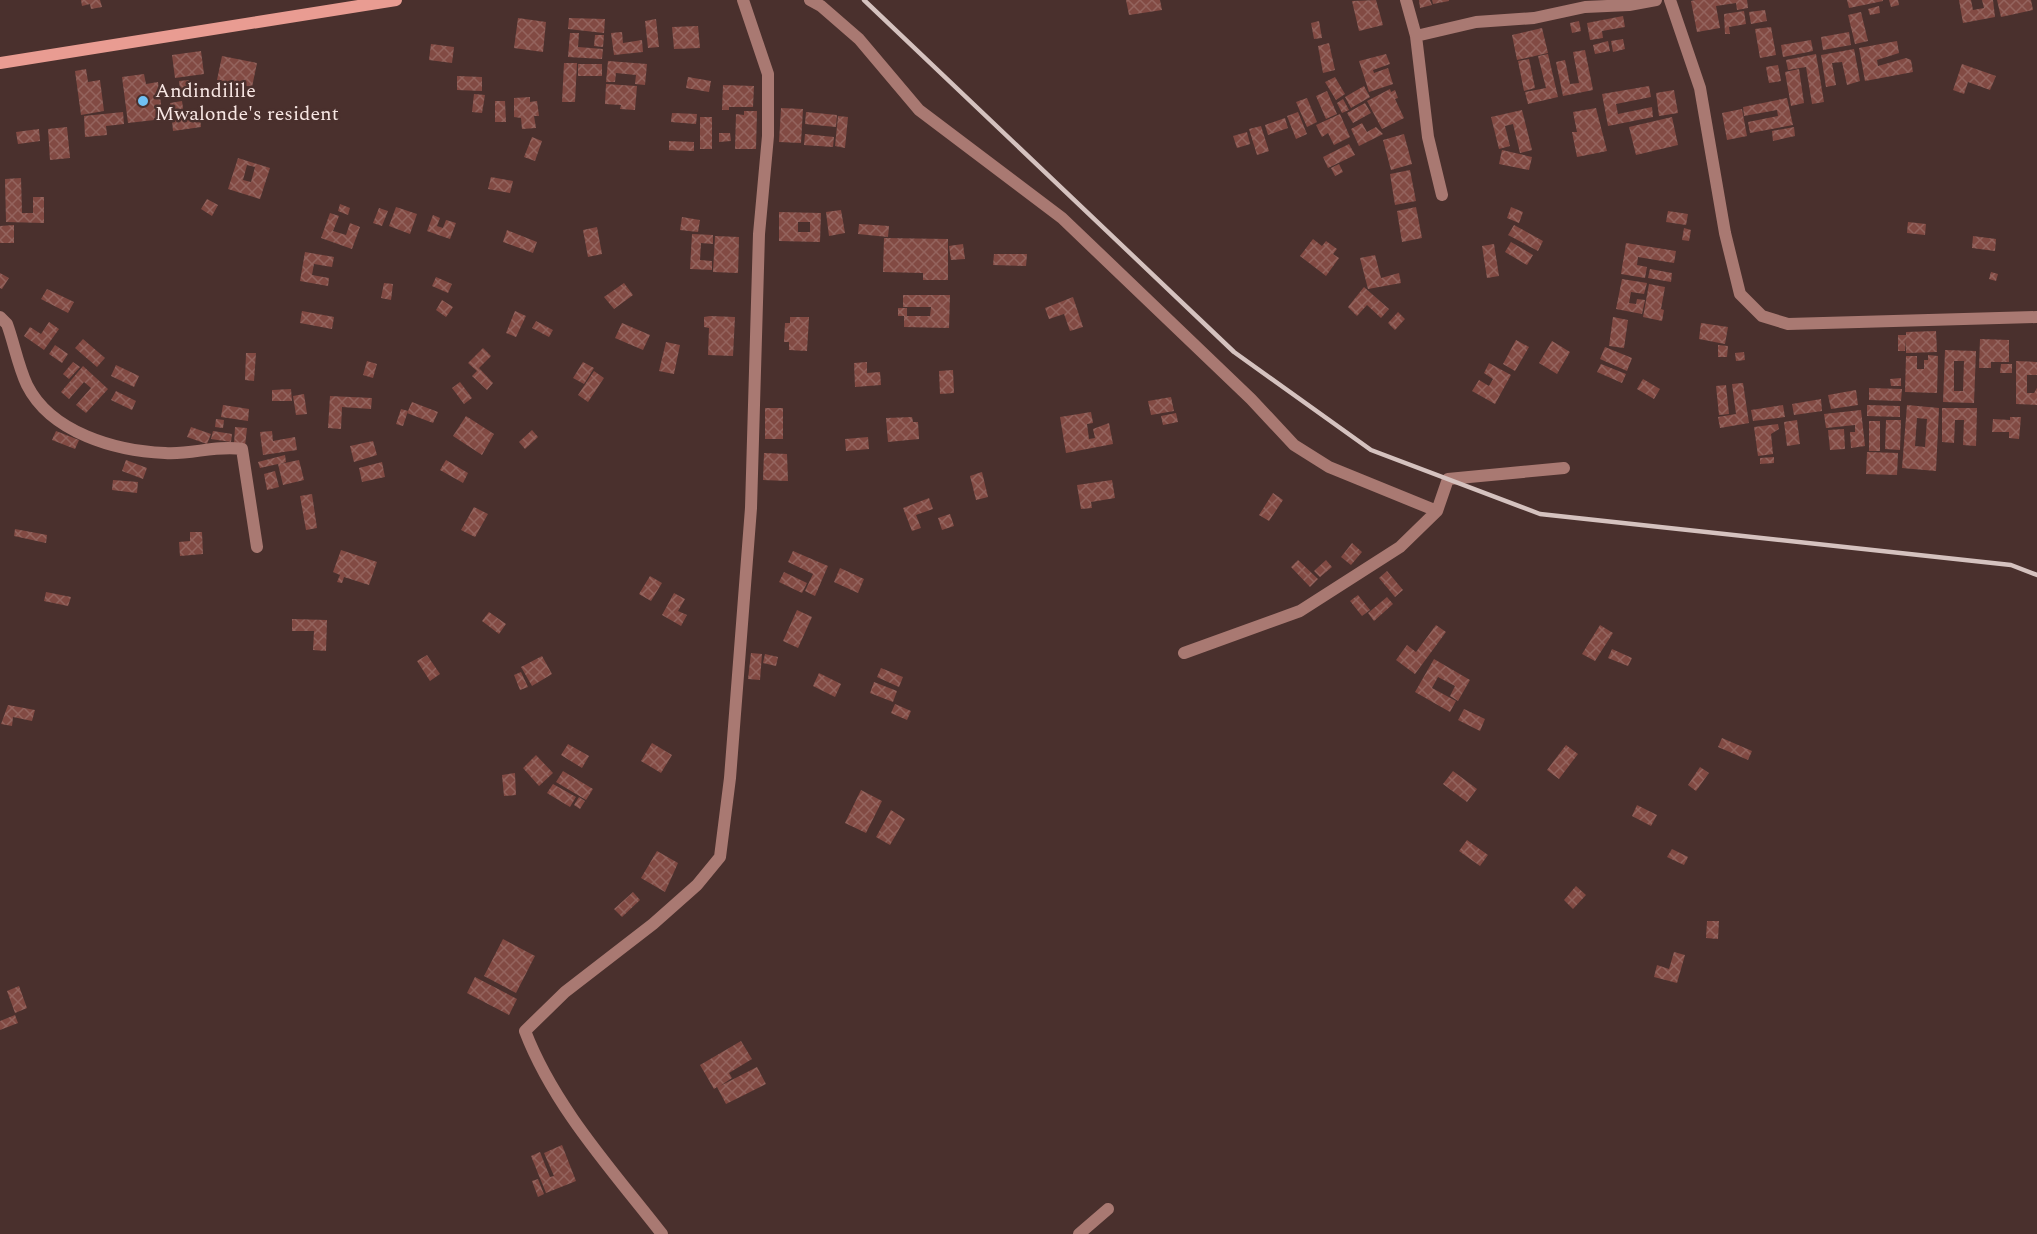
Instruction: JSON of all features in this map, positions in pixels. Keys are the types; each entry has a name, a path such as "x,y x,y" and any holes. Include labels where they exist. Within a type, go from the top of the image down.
{"street":[{"path":"0,63 396,0"},
{"path":"662,1234 563,1103 536,1059 525,1031 565,992 653,924 697,885 720,857 730,778 751,508 759,234 768,136 768,74 743,0"},
{"path":"810,0 821,6 859,39 920,110 1062,218 1251,399 1294,445 1329,467 1437,511"},
{"path":"1406,0 1416,36 1428,137 1442,195"},
{"path":"1416,36 1476,22 1534,18 1585,7 1629,5 1656,0"},
{"path":"1670,0 1700,88 1725,233 1740,294 1762,316 1788,324 2037,317"},
{"path":"0,317 7,324 27,386 50,413 81,435 109,444 166,453 224,446 242,449 257,547"},
{"path":"1184,653 1300,611 1400,547 1437,511 1448,479 1564,468"},
{"path":"1079,1234 1108,1209"}],"building":[{"path":"81,0 100,0 102,7 91,9 90,4 82,6"},
{"path":"1126,0 1160,0 1162,10 1129,15"},
{"path":"1376,0 1383,25 1359,31 1352,1"},
{"path":"1419,0 1430,0 1432,5 1420,8"},
{"path":"1432,0 1449,0 1449,1 1433,4"},
{"path":"1747,0 1748,8 1737,10 1736,3 1716,6 1720,28 1697,32 1691,1"},
{"path":"1847,0 1883,0 1883,1 1849,8"},
{"path":"1889,0 1898,0 1899,5 1891,7"},
{"path":"1959,0 1971,0 1973,10 1984,8 1982,0 1993,0 1995,17 1963,23"},
{"path":"1997,0 2031,0 2033,10 2001,17"},
{"path":"1879,6 1880,13 1870,15 1868,9"},
{"path":"1765,10 1767,21 1751,24 1749,12"},
{"path":"1744,11 1746,24 1729,27 1730,34 1725,34 1724,14"},
{"path":"1861,12 1868,41 1855,44 1848,15"},
{"path":"1623,16 1625,27 1602,31 1603,38 1590,40 1587,23"},
{"path":"518,18 546,22 543,52 514,48"},
{"path":"569,18 605,19 604,33 568,29"},
{"path":"656,19 659,47 648,48 645,21"},
{"path":"1319,21 1322,38 1314,39 1311,23"},
{"path":"1579,21 1581,31 1572,33 1570,23"},
{"path":"698,26 700,48 674,49 672,27"},
{"path":"1771,27 1776,55 1760,58 1755,29"},
{"path":"1542,28 1548,53 1517,60 1512,35"},
{"path":"622,32 623,43 642,40 643,52 614,55 611,33"},
{"path":"1849,32 1851,45 1823,50 1821,37"},
{"path":"570,33 579,33 578,47 603,49 602,59 568,57"},
{"path":"595,35 604,35 603,47 594,46"},
{"path":"1623,39 1625,49 1613,52 1611,41"},
{"path":"1811,40 1813,51 1783,57 1781,45"},
{"path":"1608,41 1610,51 1595,54 1593,45"},
{"path":"1897,41 1899,53 1877,60 1878,66 1906,58 1911,60 1913,72 1865,81 1859,48"},
{"path":"1329,43 1335,70 1323,73 1318,46"},
{"path":"431,44 454,47 452,63 429,60"},
{"path":"1854,49 1860,81 1847,85 1842,62 1832,63 1836,85 1826,87 1821,55"},
{"path":"1585,50 1593,90 1563,96 1556,62 1565,60 1570,84 1579,83 1573,52"},
{"path":"201,51 204,74 175,78 172,55"},
{"path":"1386,54 1390,64 1373,70 1374,73 1388,68 1393,84 1369,92 1359,61"},
{"path":"1548,54 1558,97 1528,104 1525,92 1546,88 1538,56"},
{"path":"1816,54 1824,102 1812,104 1806,67 1788,70 1786,60"},
{"path":"222,56 257,63 252,87 217,80"},
{"path":"1529,59 1535,88 1524,91 1518,61"},
{"path":"608,61 647,64 645,85 635,84 636,75 616,73 615,82 606,82"},
{"path":"564,63 577,63 575,102 562,102"},
{"path":"578,64 602,64 602,76 578,76"},
{"path":"1962,64 1996,76 1990,90 1968,82 1964,94 1953,90"},
{"path":"1778,65 1781,81 1769,83 1766,67"},
{"path":"86,69 88,82 100,80 104,111 81,115 75,71"},
{"path":"1799,69 1804,103 1791,106 1785,72"},
{"name":"Andindilile Mwalonde's resident","path":"144,74 146,84 158,82 163,119 128,123 122,77"},
{"path":"457,76 482,77 482,91 457,90"},
{"path":"688,77 711,81 709,92 686,88"},
{"path":"1335,77 1345,94 1336,100 1325,82"},
{"path":"189,80 191,95 181,96 179,81"},
{"path":"606,84 637,86 635,110 620,109 621,105 605,104"},
{"path":"723,85 754,86 753,107 729,107 729,110 722,110"},
{"path":"1364,86 1370,97 1351,108 1345,97"},
{"path":"1649,86 1651,97 1616,104 1618,114 1652,107 1653,117 1608,126 1602,94"},
{"path":"1390,89 1391,92 1395,90 1398,98 1395,99 1404,118 1382,129 1367,101"},
{"path":"1674,90 1678,113 1659,116 1656,93"},
{"path":"1327,91 1337,114 1326,119 1316,96"},
{"path":"474,94 485,95 482,113 472,112"},
{"path":"530,97 530,102 537,101 539,116 534,116 536,128 522,129 521,118 514,117 514,98"},
{"path":"1307,98 1317,122 1307,127 1296,102"},
{"path":"1787,98 1793,125 1750,133 1748,122 1778,116 1777,110 1744,116 1743,107"},
{"path":"1343,99 1349,110 1342,113 1337,103"},
{"path":"182,101 184,115 172,117 170,103"},
{"path":"495,101 505,101 506,122 495,122"},
{"path":"1365,103 1371,113 1353,123 1347,113"},
{"path":"781,108 803,109 801,143 779,142"},
{"path":"1596,108 1607,151 1577,157 1572,132 1577,132 1573,112"},
{"path":"1742,109 1747,136 1727,140 1722,113"},
{"path":"1522,110 1532,150 1520,153 1513,124 1505,126 1510,146 1499,149 1491,117"},
{"path":"744,111 757,111 756,149 735,149 736,114 744,115"},
{"path":"123,112 124,124 106,126 107,135 85,137 84,116"},
{"path":"806,112 837,115 836,127 805,124"},
{"path":"1298,112 1307,134 1296,139 1287,116"},
{"path":"672,113 697,114 696,124 671,122"},
{"path":"1340,114 1350,137 1334,145 1328,133 1322,137 1316,125"},
{"path":"838,116 848,117 845,148 835,146"},
{"path":"200,117 201,127 173,131 172,120"},
{"path":"700,117 712,117 712,149 700,149"},
{"path":"1672,117 1678,145 1636,155 1629,127"},
{"path":"1285,118 1288,128 1268,135 1265,125"},
{"path":"1362,123 1367,132 1376,127 1383,134 1359,146 1351,129"},
{"path":"1261,126 1269,151 1257,155 1249,129"},
{"path":"67,127 70,158 50,160 48,129"},
{"path":"1794,127 1795,136 1773,141 1772,131"},
{"path":"39,129 40,141 18,144 16,132"},
{"path":"1247,132 1250,144 1237,148 1233,136"},
{"path":"719,133 730,133 731,141 719,142"},
{"path":"805,134 834,137 833,147 804,145"},
{"path":"1404,134 1412,164 1391,170 1383,140"},
{"path":"532,137 542,141 535,161 524,157"},
{"path":"669,141 694,142 694,151 669,150"},
{"path":"1349,144 1355,155 1328,168 1323,157"},
{"path":"1502,150 1532,157 1529,170 1499,164"},
{"path":"238,158 270,168 260,199 228,189","holes":["247,165 255,167 251,182 243,180"]},
{"path":"1339,164 1343,172 1335,176 1331,168"},
{"path":"1410,170 1416,201 1395,205 1390,174"},
{"path":"491,177 513,181 510,193 488,189"},
{"path":"21,178 22,213 33,213 33,197 44,197 44,223 6,222 5,179"},
{"path":"207,199 218,205 212,216 201,209"},
{"path":"340,204 350,208 348,215 338,211"},
{"path":"396,207 417,214 410,234 389,226"},
{"path":"1416,207 1422,238 1402,242 1397,211"},
{"path":"1511,207 1523,212 1519,223 1507,218"},
{"path":"379,208 388,211 382,226 373,223"},
{"path":"841,210 845,233 829,236 826,212"},
{"path":"1668,211 1688,214 1686,225 1666,222"},
{"path":"779,212 821,213 820,242 779,241","holes":["798,222 810,222 810,232 798,232"]},
{"path":"330,213 339,216 333,231 346,235 350,223 360,227 352,249 321,238"},
{"path":"433,215 440,218 437,226 443,228 446,220 456,223 450,239 427,231"},
{"path":"682,217 700,220 698,232 680,230"},
{"path":"1908,222 1926,224 1925,235 1907,233"},
{"path":"859,224 889,226 888,237 858,234"},
{"path":"14,225 14,243 0,243 0,226"},
{"path":"1514,225 1543,241 1538,251 1508,235"},
{"path":"597,227 602,254 588,257 583,230"},
{"path":"1684,228 1691,230 1689,241 1682,240"},
{"path":"507,230 537,242 533,253 503,242"},
{"path":"692,234 713,235 713,244 701,243 700,260 712,261 712,270 690,269"},
{"path":"715,236 739,237 738,273 713,272"},
{"path":"1973,236 1996,239 1995,251 1972,248"},
{"path":"884,238 948,239 948,280 923,280 923,273 883,272"},
{"path":"1313,239 1322,246 1326,241 1337,249 1333,254 1339,258 1326,276 1300,256"},
{"path":"1511,242 1533,255 1527,265 1505,252"},
{"path":"1626,243 1676,251 1674,263 1638,257 1637,265 1647,267 1645,278 1621,274"},
{"path":"963,244 965,259 951,260 949,246"},
{"path":"1494,244 1499,276 1487,278 1482,246"},
{"path":"305,252 334,257 332,267 314,264 312,275 329,278 328,286 300,281"},
{"path":"994,254 1027,254 1026,266 993,265"},
{"path":"1375,255 1381,278 1399,273 1401,283 1368,289 1360,258"},
{"path":"1650,269 1672,273 1671,282 1648,278"},
{"path":"1991,272 1998,274 1996,281 1989,279"},
{"path":"0,273 9,278 2,289 0,288"},
{"path":"436,277 452,284 448,293 432,286"},
{"path":"1622,279 1647,283 1644,294 1631,292 1629,303 1636,304 1637,299 1645,300 1642,314 1616,309"},
{"path":"384,283 393,284 391,300 381,298"},
{"path":"624,283 633,295 614,309 604,297"},
{"path":"1649,284 1665,287 1661,309 1664,310 1662,321 1643,317"},
{"path":"1364,287 1389,309 1381,318 1367,305 1357,316 1348,307"},
{"path":"47,289 74,302 68,313 41,299"},
{"path":"903,295 950,295 949,328 904,327 904,316 898,316 898,308 907,308 907,316 930,316 931,307 903,307"},
{"path":"1073,297 1083,327 1070,331 1064,314 1049,319 1045,308"},
{"path":"442,300 453,307 446,317 436,310"},
{"path":"302,311 334,317 332,329 300,323"},
{"path":"515,311 526,316 516,337 506,333"},
{"path":"1398,312 1405,319 1395,330 1388,323"},
{"path":"704,317 735,317 733,356 708,355 709,328 704,327"},
{"path":"790,317 809,317 807,351 789,350 789,342 784,342 785,323 790,323"},
{"path":"1613,317 1628,320 1624,348 1609,346"},
{"path":"536,321 553,330 549,337 532,328"},
{"path":"49,322 59,329 44,350 24,336 30,327 41,334"},
{"path":"622,323 650,335 643,350 615,338"},
{"path":"1701,323 1728,327 1725,344 1699,339"},
{"path":"1936,331 1937,352 1906,353 1906,340 1905,351 1898,351 1898,335 1906,335 1906,332"},
{"path":"83,339 105,358 97,367 75,348"},
{"path":"1980,339 2009,340 2009,362 1991,362 1991,368 1979,368"},
{"path":"1516,340 1529,347 1515,371 1503,364"},
{"path":"1552,341 1570,352 1557,374 1539,363"},
{"path":"666,342 680,345 674,374 659,371"},
{"path":"55,345 68,354 62,363 49,354"},
{"path":"1718,345 1728,346 1727,357 1718,357"},
{"path":"1605,347 1632,358 1627,371 1600,359"},
{"path":"483,348 491,356 479,368 493,383 487,390 472,376 477,371 468,363"},
{"path":"1945,350 1976,351 1974,403 1943,402","holes":["1954,361 1964,361 1963,391 1954,391"]},
{"path":"1744,352 1745,360 1736,361 1735,353"},
{"path":"246,353 256,353 254,381 245,380"},
{"path":"1928,355 1938,356 1937,393 1905,392 1906,356 1917,356 1917,369 1924,369 1924,360 1928,360"},
{"path":"367,361 377,364 373,378 363,375"},
{"path":"2016,361 2037,362 2037,375 2027,375 2027,393 2034,393 2037,388 2037,405 2016,404"},
{"path":"73,362 80,367 69,379 63,374"},
{"path":"583,362 594,368 584,384 573,378"},
{"path":"867,362 867,373 880,372 881,385 855,387 854,363"},
{"path":"1489,363 1511,375 1495,404 1472,391 1479,380 1489,386 1493,379 1484,373"},
{"path":"1601,364 1626,374 1622,383 1597,372"},
{"path":"2001,364 2012,364 2012,373 2000,373"},
{"path":"116,365 139,376 134,387 111,376"},
{"path":"83,366 108,389 86,413 76,405 91,388 84,382 69,399 61,392"},
{"path":"953,370 954,393 940,394 939,371"},
{"path":"594,371 604,378 588,402 578,395"},
{"path":"1901,378 1901,386 1891,386 1890,379"},
{"path":"1643,379 1660,389 1654,399 1637,389"},
{"path":"460,382 472,398 464,404 452,388"},
{"path":"1743,383 1749,423 1720,428 1718,417 1736,414 1732,384"},
{"path":"1726,385 1729,414 1719,415 1716,386"},
{"path":"1869,388 1902,389 1901,401 1869,400"},
{"path":"291,389 292,401 272,401 272,390"},
{"path":"1856,390 1858,405 1831,409 1828,395"},
{"path":"116,391 136,401 132,410 111,400"},
{"path":"304,394 307,414 296,415 293,396"},
{"path":"330,396 372,398 371,409 342,407 341,429 328,428"},
{"path":"1171,397 1174,411 1151,415 1148,401"},
{"path":"1821,399 1822,411 1794,415 1792,404"},
{"path":"412,402 438,412 433,423 407,413"},
{"path":"223,405 249,409 248,421 221,417"},
{"path":"1783,405 1785,417 1753,421 1751,410"},
{"path":"1867,405 1900,406 1900,417 1867,416"},
{"path":"1907,405 1939,408 1936,471 1902,468","holes":["1917,418 1927,419 1925,447 1915,446"]},
{"path":"765,408 783,408 783,439 765,439"},
{"path":"1942,408 1977,408 1976,446 1963,445 1964,420 1955,420 1954,443 1942,442"},
{"path":"401,409 408,411 403,426 396,424"},
{"path":"1861,410 1865,446 1851,448 1850,432 1855,432 1855,425 1826,428 1824,414"},
{"path":"1091,412 1093,423 1087,424 1089,439 1095,438 1093,429 1109,423 1113,444 1066,453 1060,417"},
{"path":"1176,413 1178,422 1163,425 1161,416"},
{"path":"466,416 494,434 482,455 453,436"},
{"path":"912,417 913,422 918,422 919,439 888,442 886,418"},
{"path":"2010,417 2021,417 2019,439 2009,438 2009,432 1992,432 1993,419 2010,420"},
{"path":"216,419 224,420 223,428 215,427"},
{"path":"1797,420 1800,444 1787,446 1784,422"},
{"path":"1886,420 1901,420 1900,450 1885,449"},
{"path":"1869,421 1880,421 1880,451 1869,451"},
{"path":"1778,424 1779,429 1771,434 1773,454 1758,456 1754,427"},
{"path":"191,427 211,434 207,444 187,437"},
{"path":"235,427 247,428 245,446 234,444"},
{"path":"1844,429 1845,449 1830,450 1828,430"},
{"path":"532,430 538,437 525,449 519,442"},
{"path":"56,431 79,440 75,449 52,440"},
{"path":"213,431 232,434 231,442 211,439"},
{"path":"272,431 273,441 295,437 297,450 263,455 260,432"},
{"path":"868,437 869,449 846,451 845,439"},
{"path":"373,441 377,455 354,462 350,446"},
{"path":"1867,452 1898,453 1897,475 1866,474"},
{"path":"764,453 787,454 788,481 763,480"},
{"path":"285,455 286,462 280,464 299,460 304,480 283,485 278,464 260,468 258,462"},
{"path":"1774,457 1774,463 1760,464 1760,458"},
{"path":"126,460 147,468 143,479 122,471"},
{"path":"446,460 468,473 463,483 440,470"},
{"path":"382,462 385,477 362,482 359,468"},
{"path":"275,471 279,487 267,490 264,474"},
{"path":"982,472 988,497 976,500 970,476"},
{"path":"113,480 138,482 137,493 112,490"},
{"path":"1112,480 1115,498 1091,502 1092,508 1081,509 1077,485"},
{"path":"1273,493 1283,500 1269,521 1259,515"},
{"path":"312,494 317,528 306,530 300,496"},
{"path":"929,498 933,509 916,515 921,528 912,531 903,508"},
{"path":"474,507 488,514 475,537 461,530"},
{"path":"950,514 954,526 942,530 938,518"},
{"path":"15,529 47,535 46,543 14,536"},
{"path":"190,532 202,532 203,554 180,556 179,542 190,541"},
{"path":"1352,543 1362,552 1351,565 1341,557"},
{"path":"341,550 377,562 369,585 344,577 342,583 337,582 340,575 333,572"},
{"path":"793,551 828,566 815,596 805,591 813,574 788,562"},
{"path":"1298,560 1318,579 1310,587 1291,567"},
{"path":"1326,560 1332,567 1320,577 1314,571"},
{"path":"840,568 864,579 858,593 834,582"},
{"path":"1387,571 1403,590 1395,597 1379,578"},
{"path":"784,572 807,583 802,593 779,582"},
{"path":"650,576 662,583 651,601 639,594"},
{"path":"46,592 71,597 68,606 44,601"},
{"path":"674,593 685,599 678,611 687,615 681,626 662,615"},
{"path":"1358,595 1370,610 1362,616 1350,601"},
{"path":"1387,597 1393,604 1374,621 1368,613"},
{"path":"797,610 812,617 798,648 783,641"},
{"path":"489,612 506,624 499,634 482,621"},
{"path":"292,619 327,620 326,651 313,650 314,631 292,631"},
{"path":"1436,625 1446,632 1415,674 1396,660 1407,645 1416,652"},
{"path":"1600,625 1613,633 1595,661 1582,654"},
{"path":"1612,649 1632,658 1628,666 1608,658"},
{"path":"751,653 762,654 760,680 748,679"},
{"path":"765,654 778,657 776,666 763,663"},
{"path":"427,655 440,674 430,681 417,661"},
{"path":"542,656 552,674 532,686 521,667"},
{"path":"1434,659 1470,680 1458,701 1450,696 1455,686 1438,677 1432,688 1456,701 1450,712 1415,692"},
{"path":"881,668 903,677 899,687 877,677"},
{"path":"521,672 528,687 520,690 514,675"},
{"path":"819,673 841,684 835,697 813,686"},
{"path":"874,682 897,691 893,702 870,693"},
{"path":"895,704 911,711 907,720 891,713"},
{"path":"8,705 35,710 32,721 13,717 12,726 1,724"},
{"path":"1464,709 1485,719 1480,731 1458,720"},
{"path":"1722,738 1752,751 1748,760 1718,747"},
{"path":"652,743 672,755 661,773 641,761"},
{"path":"568,744 589,756 582,768 561,755"},
{"path":"1566,745 1578,754 1559,779 1547,770"},
{"path":"536,755 553,773 539,786 523,768"},
{"path":"1700,767 1709,773 1696,791 1688,785"},
{"path":"563,771 593,789 586,800 556,782"},
{"path":"1453,771 1477,789 1467,802 1443,784"},
{"path":"515,773 516,795 504,796 502,775"},
{"path":"553,784 576,797 570,807 547,793"},
{"path":"861,790 882,801 866,833 845,823"},
{"path":"579,797 585,801 580,809 574,805"},
{"path":"1637,805 1657,815 1651,826 1632,816"},
{"path":"891,810 905,819 890,845 876,837"},
{"path":"1467,840 1488,855 1480,866 1459,851"},
{"path":"1672,849 1688,857 1684,865 1667,857"},
{"path":"657,851 678,863 665,892 641,878"},
{"path":"1576,886 1586,895 1573,909 1564,900"},
{"path":"633,892 640,900 622,917 614,909"},
{"path":"1707,921 1719,921 1718,939 1706,938"},
{"path":"503,939 535,956 516,993 484,976"},
{"path":"1674,952 1685,955 1677,983 1654,977 1657,965 1669,969"},
{"path":"475,977 517,999 509,1015 467,993"},
{"path":"19,986 27,1008 15,1013 7,991"},
{"path":"15,1015 18,1023 0,1030 0,1021"},
{"path":"741,1041 752,1059 729,1073 732,1078 720,1086 757,1067 766,1084 726,1104 717,1087 714,1089 700,1065"},
{"path":"562,1145 576,1181 546,1193 531,1156 540,1152 550,1177 554,1176 544,1153"},
{"path":"538,1179 544,1194 538,1197 532,1181"}],"railway":[{"path":"864,0 1234,352 1371,450 1540,514 2011,565 2037,575"}],"place":[{"name":"Andindilile Mwalonde's resident","path":"143,101"}]}
